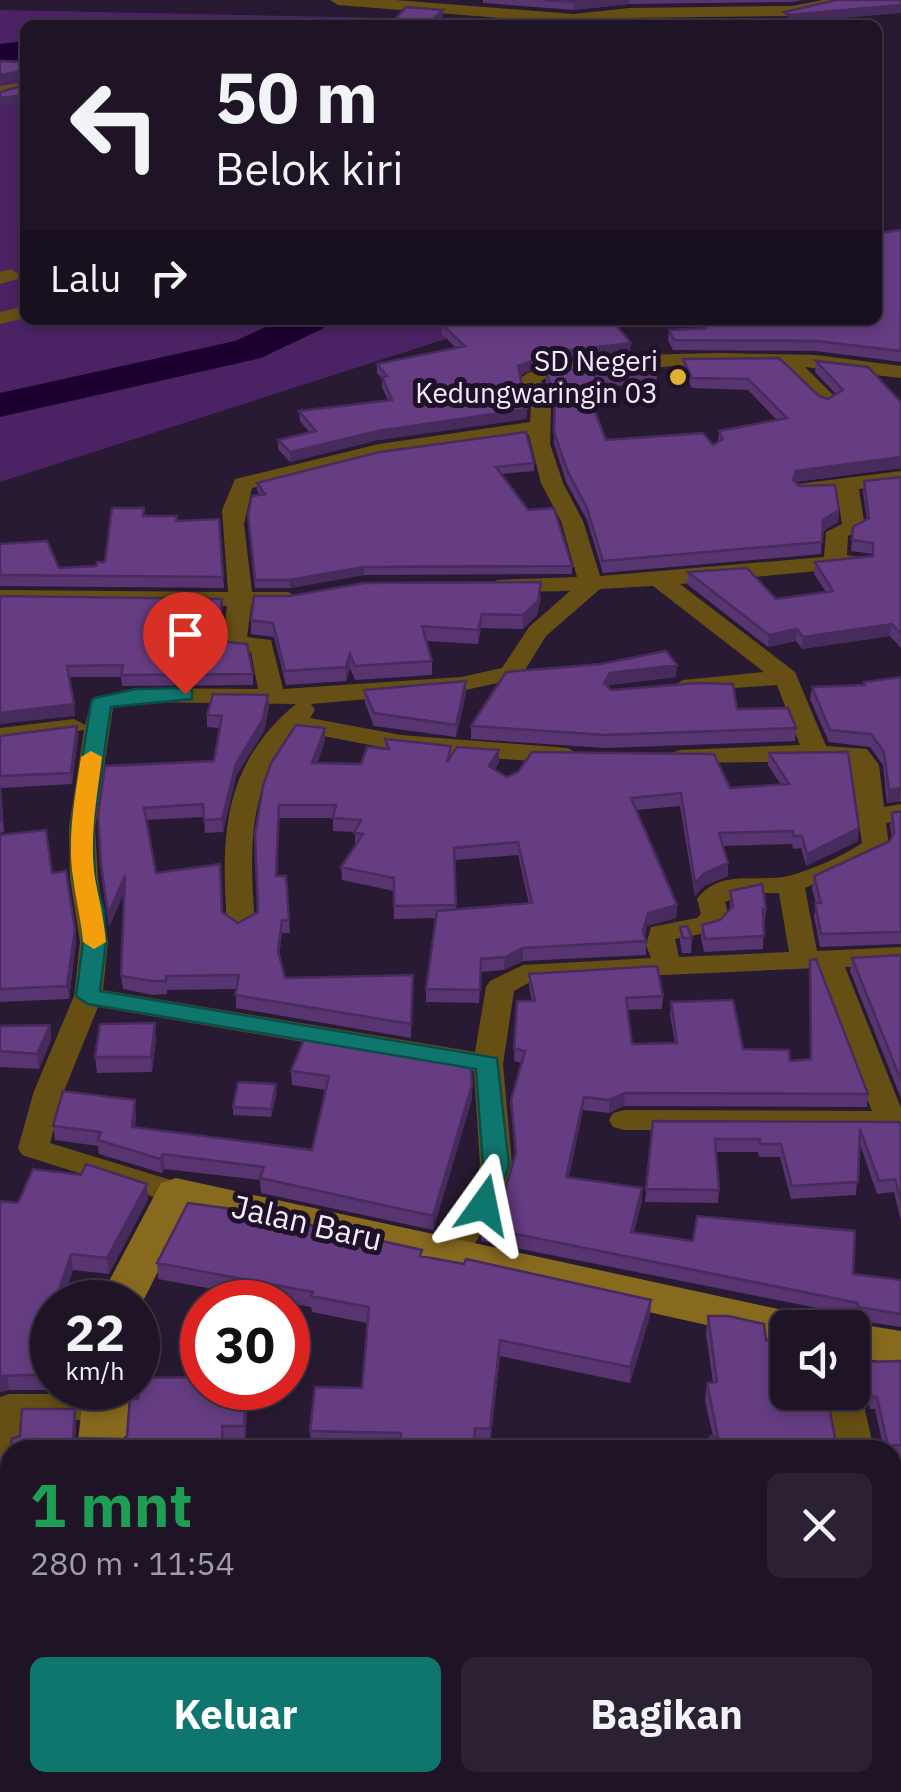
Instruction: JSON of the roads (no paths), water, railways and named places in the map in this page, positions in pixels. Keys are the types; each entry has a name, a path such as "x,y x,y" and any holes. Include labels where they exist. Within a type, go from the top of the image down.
{"street":[{"path":"338,0 574,19 626,6 769,12 845,0"},
{"path":"591,585 572,521 552,483 539,444 540,406 530,379 596,366 787,361 846,362 901,372"},
{"path":"787,361 828,400"},
{"path":"272,696 262,645 236,642 240,598 234,524 237,492 243,484 379,450 540,427"},
{"path":"806,489 901,478"},
{"path":"835,563 837,532 854,528 846,486"},
{"path":"478,584 591,585 655,576 861,561"},
{"path":"655,576 786,677 816,752"},
{"path":"131,1280 176,1193 33,1148 49,1091 88,996 94,942 84,878 82,828 102,703 113,698 314,698 501,678 520,664 538,632 591,585"},
{"path":"0,597 309,596"},
{"path":"656,690 786,677"},
{"path":"241,926 238,830 262,756 314,698"},
{"path":"292,722 382,741 593,758"},
{"path":"0,736 96,724"},
{"path":"645,760 816,752 858,754 866,765 876,846 791,885 723,889 712,899 716,916 706,925 661,933 660,945 668,966"},
{"path":"506,778 523,753"},
{"path":"872,817 901,812"},
{"path":"624,1120 896,1121 816,960 791,885"},
{"path":"450,1256 484,1205 496,1165 488,1064 500,987 523,974 551,971 901,956"},
{"path":"88,996 488,1064"},
{"name":"Jalan Baru","path":"176,1193 770,1323"},
{"path":"870,1343 901,1348"},
{"path":"1,1440 3,1416 9,1407 104,1415"},
{"path":"848,1410 854,1440"}],"waterway":[{"path":"0,53 20,51"},
{"path":"0,405 247,350 300,325"}],"place":[{"name":"SD Negeri Kedungwaringin 03","path":"678,377"}]}
